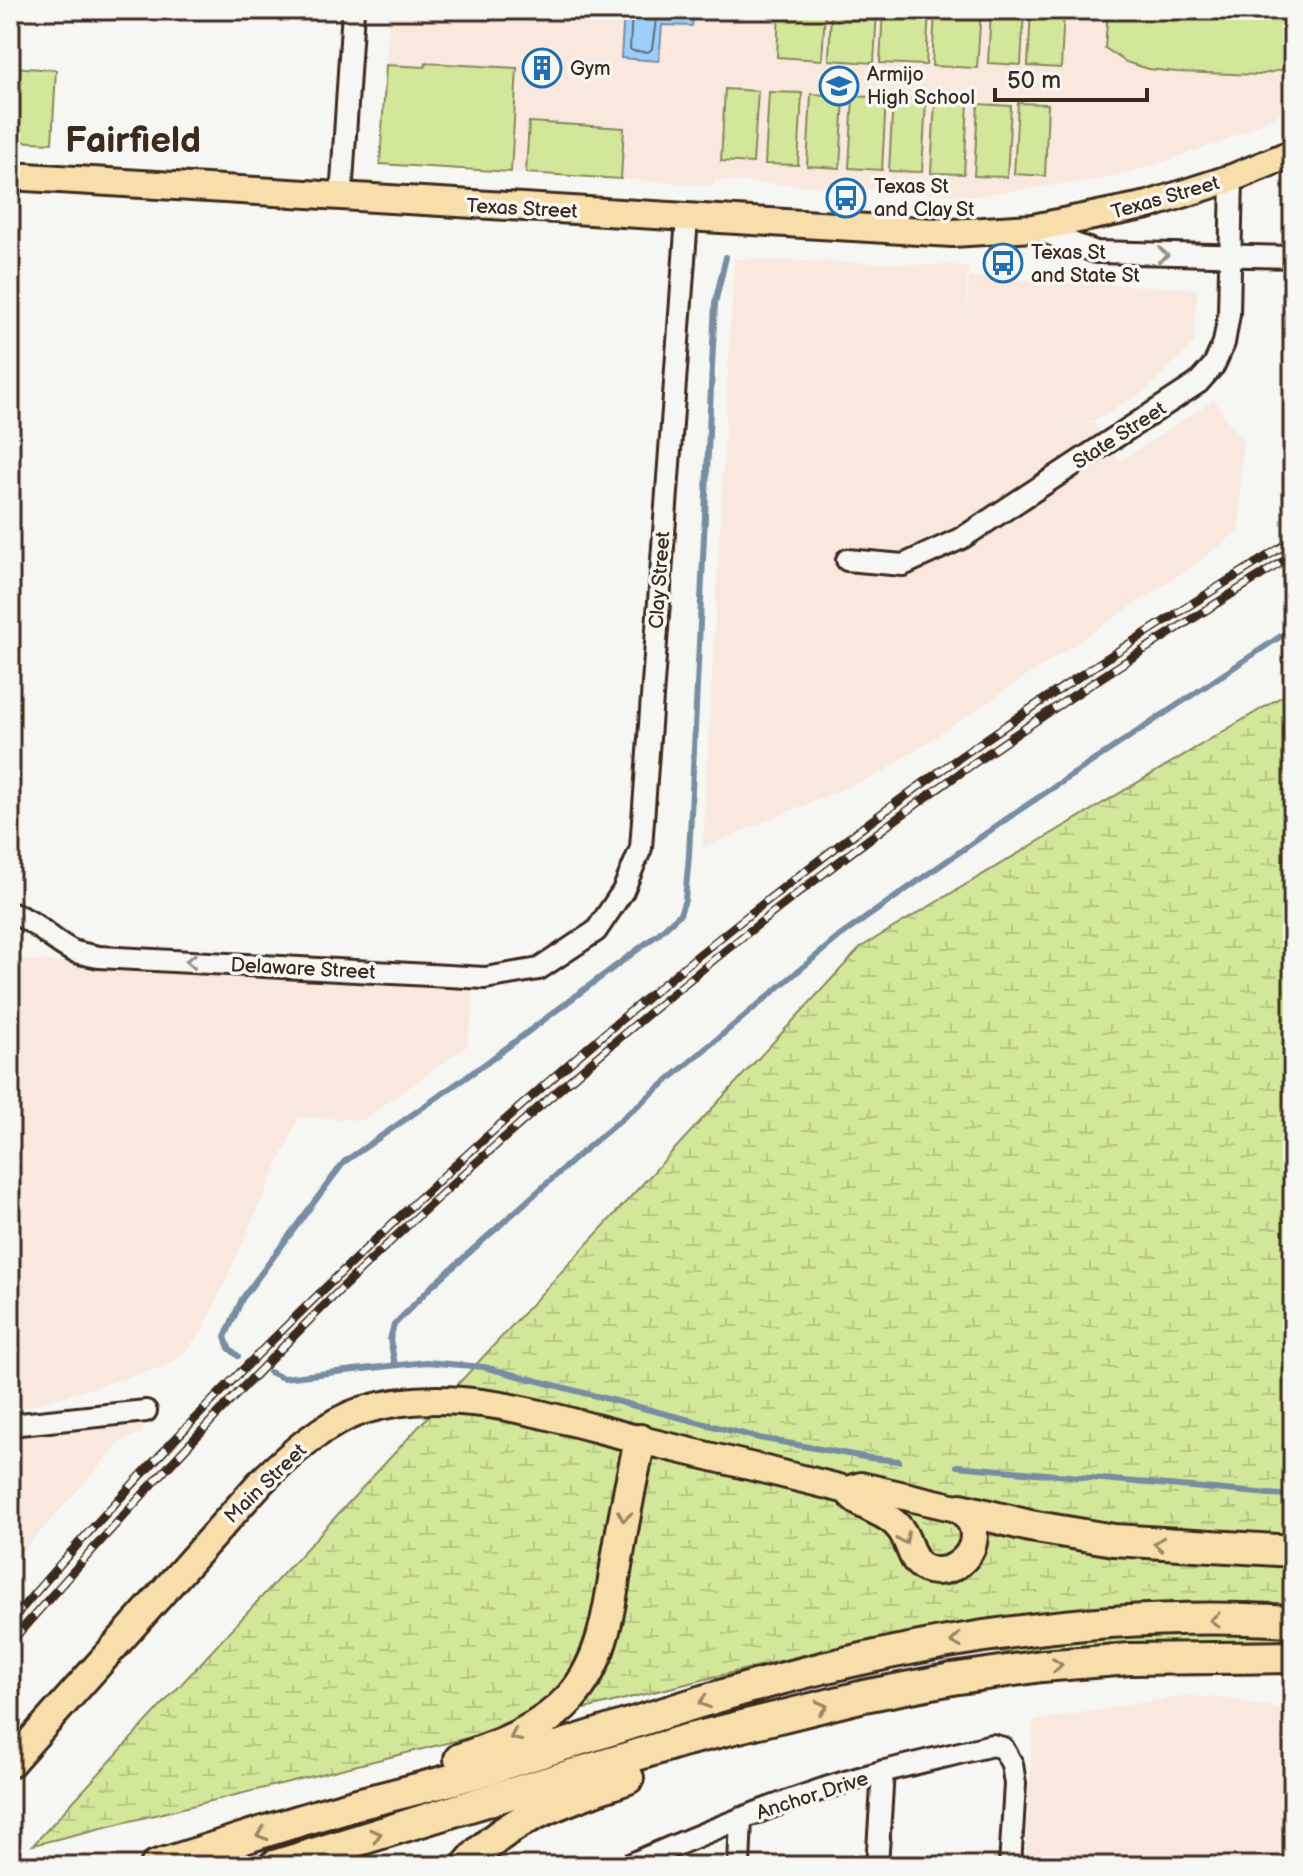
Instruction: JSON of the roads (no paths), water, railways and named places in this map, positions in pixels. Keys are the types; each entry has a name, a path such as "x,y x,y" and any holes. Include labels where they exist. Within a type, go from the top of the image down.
{"highway":[{"path":"364,1803 414,1775 517,1736 547,1719 571,1698 589,1671 603,1634 640,1440"},
{"path":"961,1509 1030,1526 1114,1540 1293,1551"},
{"path":"156,1866 364,1803 420,1790 738,1691 846,1663 951,1641 1074,1626 1191,1620 1293,1621"},
{"path":"274,1866 682,1741 879,1693 1042,1666 1130,1659 1292,1658"},
{"path":"467,1866 500,1835 533,1815 687,1757 747,1727"}],"main road":[{"name":"Texas Street","path":"10,176 952,233 1033,228 1148,205 1232,178 1293,153"},
{"name":"Main Street","path":"10,1764 260,1483 288,1456 360,1411 416,1399 459,1400 538,1414 847,1490 861,1486 961,1509 972,1525 973,1545 963,1562 945,1570 928,1570 914,1559 901,1529 879,1512 855,1503 847,1490"}],"street":[{"path":"341,198 353,10"},
{"name":"State Street","path":"847,560 903,565 962,538 1198,383 1214,365 1224,343 1229,314 1232,178"},
{"name":"Clay Street","path":"596,931 623,891 641,848 687,218"},
{"name":"Texas Street","path":"1033,228 1096,252 1293,257"},
{"name":"Delaware Street","path":"10,913 40,926 57,942 75,952 99,957 485,978 539,969 596,931"},
{"path":"10,1425 146,1411"},
{"name":"Anchor Drive","path":"627,1866 815,1791 992,1745 1003,1748 1012,1764 1015,1784 1010,1866"},
{"path":"877,1866 883,1771"},
{"path":"739,1866 741,1818"}],"water":[{"path":"624,10 694,10 692,26 662,25 659,61 621,58"}],"waterway":[{"path":"238,1356 229,1348 225,1337 242,1299 344,1162 485,1064 657,935 680,914 685,900 689,855 715,303 726,257"},
{"path":"395,1365 390,1339 394,1325 432,1286 581,1153 840,936 1015,813 1293,628"},
{"path":"269,1372 283,1378 426,1362 484,1367 759,1438 899,1461"},
{"path":"957,1466 1293,1496"}],"railway":[{"path":"10,1622 141,1476 278,1335 501,1123 634,1008 771,897 958,759 1100,663 1293,540"},
{"path":"10,1643 111,1529 268,1362 377,1254 566,1083 773,913 915,805 1063,703 1293,555"}],"place":[{"name":"Gym","path":"542,68"},
{"name":"Armijo High School","path":"839,86"},
{"name":"Texas St and Clay St","path":"846,198"},
{"name":"Texas St and State St","path":"1003,263"}],"district":[{"name":"Fairfield","path":"133,139"}]}
